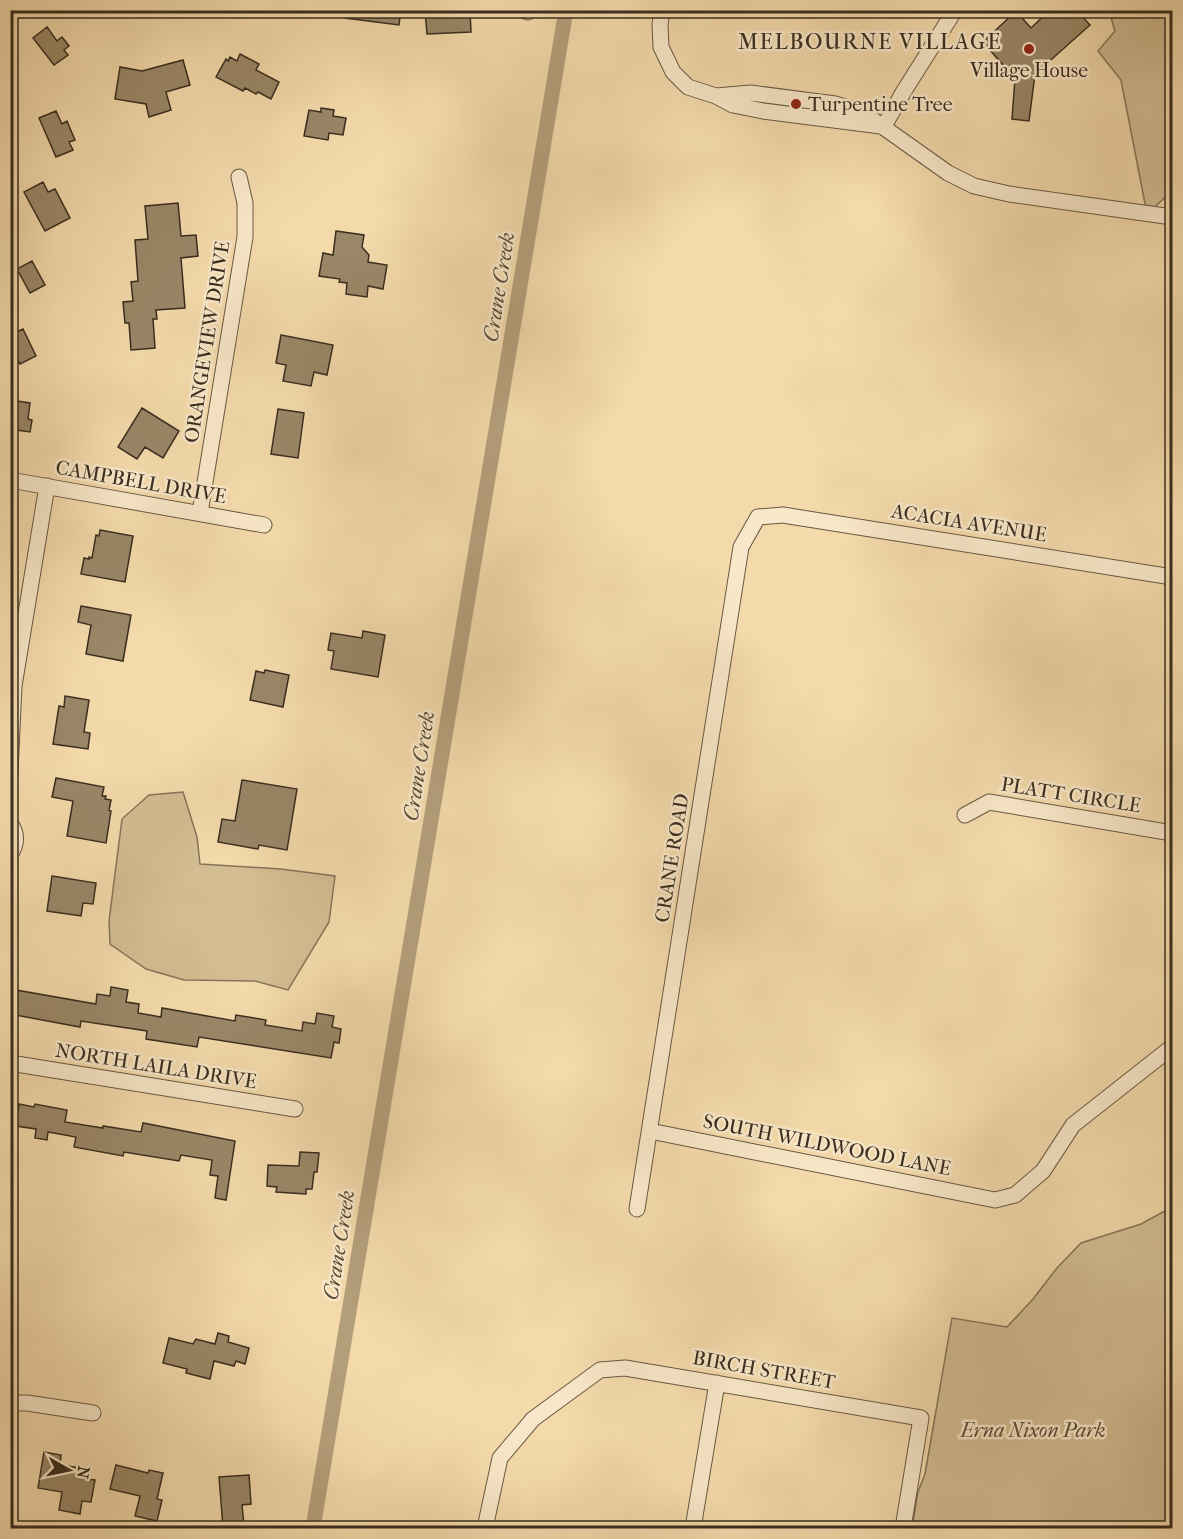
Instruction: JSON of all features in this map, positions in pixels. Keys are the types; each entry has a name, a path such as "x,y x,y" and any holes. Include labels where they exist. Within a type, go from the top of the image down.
{"street":[{"path":"662,10 661,47 673,72 688,87 716,96 733,105 763,111 884,126 948,173 974,186 1009,194 1173,217"},
{"path":"884,126 955,10"},
{"name":"ORANGEVIEW DRIVE","path":"200,513 245,237 245,203 238,177"},
{"name":"CAMPBELL DRIVE","path":"10,480 264,525"},
{"path":"10,772 14,686 47,486"},
{"name":"ACACIA AVENUE","path":"758,518 783,515 1173,577"},
{"name":"CRANE ROAD","path":"637,1209 741,547 758,518"},
{"name":"PLATT CIRCLE","path":"966,815 989,802 1173,833"},
{"path":"10,823 16,832 16,840 15,848 10,855"},
{"name":"SOUTH WILDWOOD LANE","path":"650,1131 995,1200 1015,1195 1042,1171 1073,1125 1173,1047"},
{"name":"NORTH LAILA DRIVE","path":"10,1063 295,1109"},
{"name":"BIRCH STREET","path":"484,1528 500,1458 533,1419 600,1370 625,1368 921,1418 903,1528"},
{"path":"693,1528 717,1383"},
{"path":"10,1402 93,1413"}],"green space":[{"path":"1109,11 1172,11 1172,191 1147,214 1121,80 1098,51 1115,31"},
{"path":"183,792 197,837 200,864 281,869 335,876 329,922 288,990 255,981 184,980 146,969 110,944 109,921 122,819 149,795"},
{"name":"Erna Nixon Park","path":"1172,1207 1172,1528 912,1528 918,1492 925,1474 952,1318 1007,1327 1081,1243 1141,1224"}],"building":[{"path":"345,10 401,10 399,25 345,18"},
{"path":"470,10 471,32 427,34 425,11"},
{"path":"1050,10 1076,10 1090,25 1035,74 1029,121 1012,119 1015,79 983,42 1016,11 1031,28"},
{"path":"47,27 57,41 62,37 69,46 64,50 68,55 54,65 33,38"},
{"path":"240,54 259,64 256,70 279,82 271,99 245,88 243,91 216,77 226,59 228,61 230,57 237,61"},
{"path":"183,60 190,85 166,92 171,110 149,117 146,104 115,99 120,67 142,71"},
{"path":"321,108 334,110 333,116 346,118 343,135 329,133 328,140 304,136 309,110 321,112"},
{"path":"56,111 62,124 67,121 75,140 69,142 73,150 56,157 39,118"},
{"path":"43,182 48,192 55,189 70,218 45,231 24,192"},
{"path":"178,203 181,236 196,235 198,256 181,258 185,308 156,310 157,319 153,319 155,348 131,350 129,323 125,323 123,302 133,301 131,282 138,281 135,240 148,239 145,206"},
{"path":"336,231 364,235 362,247 369,255 368,262 387,265 383,289 368,286 367,297 346,294 347,283 339,282 340,279 319,276 323,253 333,255"},
{"path":"32,261 45,285 30,293 17,269"},
{"path":"23,329 36,356 20,364 10,345 10,335"},
{"path":"281,335 333,345 327,375 314,372 311,386 283,381 286,365 276,363"},
{"path":"10,400 30,403 28,419 32,420 30,432 10,429"},
{"path":"142,408 179,431 163,458 145,447 137,459 118,447"},
{"path":"278,409 304,413 298,458 271,454"},
{"path":"100,530 133,536 125,582 81,574 84,558 92,558 96,535 99,536"},
{"path":"81,606 131,615 123,661 86,654 91,625 78,622"},
{"path":"363,631 385,635 378,677 331,669 334,651 328,650 331,633 362,638"},
{"path":"265,670 289,675 283,707 250,700 256,671 264,673"},
{"path":"65,696 89,700 84,732 90,733 88,749 53,744 59,706 64,707"},
{"path":"56,778 104,787 102,796 111,800 106,843 67,836 73,801 52,797"},
{"path":"242,780 297,789 287,850 259,845 258,849 218,842 222,819 235,821"},
{"path":"52,876 96,883 93,904 83,903 81,916 47,911"},
{"path":"111,987 128,990 126,1002 139,1004 138,1013 161,1017 162,1008 235,1021 236,1015 266,1020 265,1025 302,1031 303,1022 315,1024 317,1013 334,1016 332,1027 341,1029 339,1043 334,1042 331,1058 199,1037 197,1047 146,1039 147,1031 81,1021 80,1027 10,1014 10,989 96,1004 97,994 110,996"},
{"path":"19,1104 34,1107 35,1104 67,1110 65,1122 141,1132 143,1123 235,1141 226,1200 215,1198 218,1176 210,1175 212,1160 181,1155 179,1161 124,1152 123,1156 74,1147 76,1137 48,1132 47,1140 35,1138 36,1129 16,1126"},
{"path":"300,1152 319,1153 312,1189 306,1189 306,1194 276,1192 277,1187 267,1186 268,1165 299,1166"},
{"path":"218,1333 229,1336 228,1342 249,1348 245,1364 236,1361 234,1366 214,1361 210,1379 186,1373 187,1369 163,1363 169,1338 193,1344 196,1339 215,1344"},
{"path":"44,1452 61,1455 60,1465 88,1469 86,1479 95,1480 91,1502 82,1501 80,1514 59,1510 62,1492 38,1488"},
{"path":"116,1465 148,1473 149,1470 163,1473 157,1499 162,1500 157,1521 135,1516 140,1496 110,1489"},
{"path":"249,1475 251,1504 242,1505 244,1525 223,1527 219,1477"}],"waterway":[{"name":"Crane Creek","path":"313,1528 566,10"}],"place":[{"name":"Village House","path":"1029,49"},
{"name":"Turpentine Tree","path":"796,104"}],"district":[{"name":"MELBOURNE VILLAGE","path":"870,42"}]}
